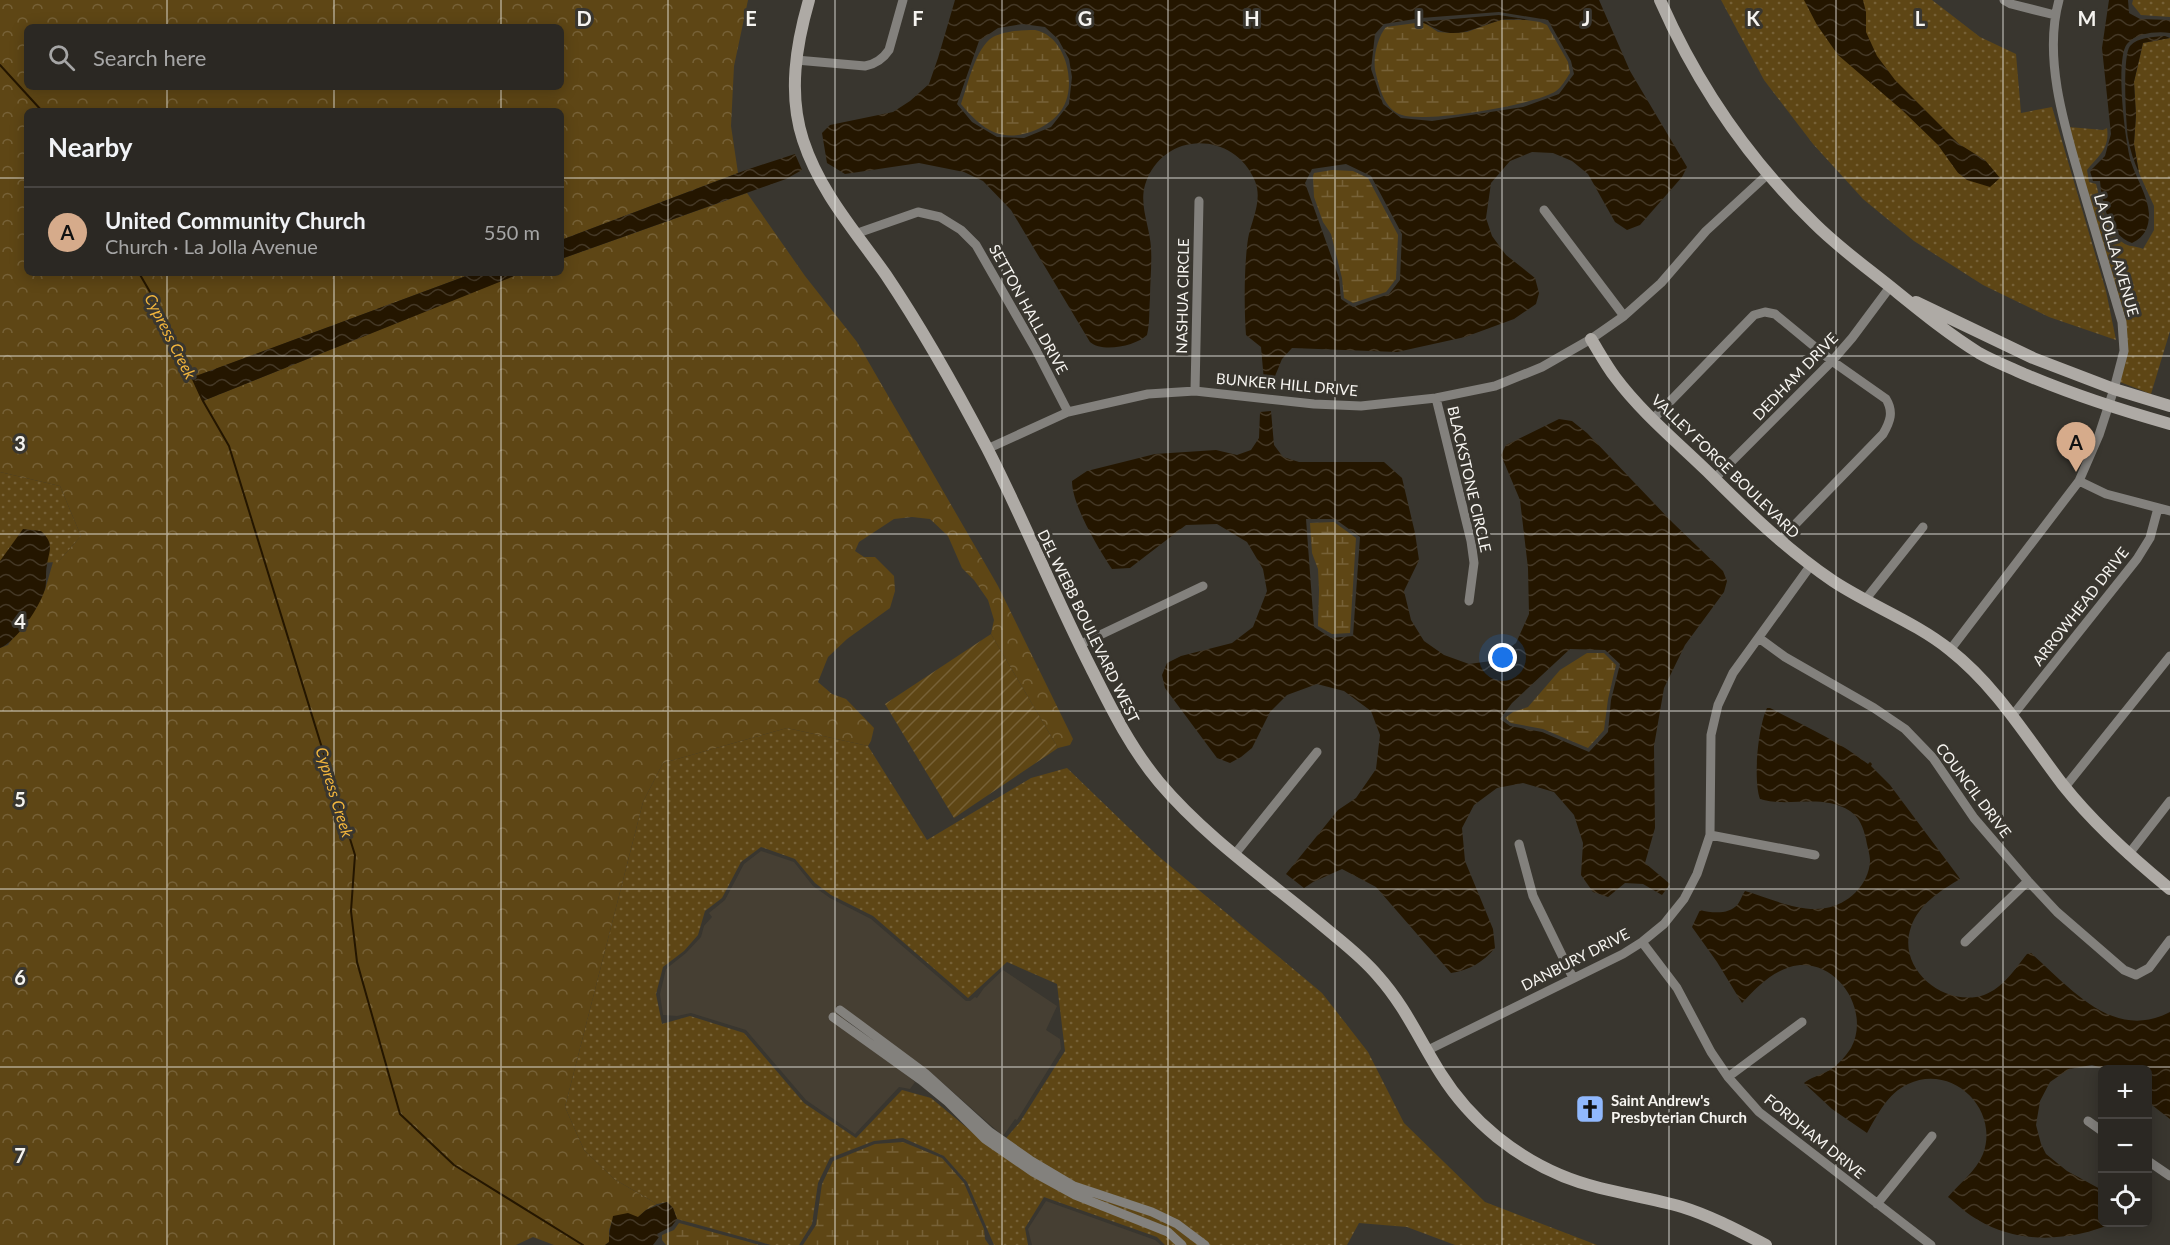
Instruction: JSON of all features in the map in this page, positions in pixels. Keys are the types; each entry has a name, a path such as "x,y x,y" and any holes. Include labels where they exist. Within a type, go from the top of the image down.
{"street":[{"name":"DEL WEBB BOULEVARD WEST","path":"809,0 799,37 795,96 803,138 826,193 884,273 914,320 987,449 1079,645 1117,720 1159,782 1192,817 1377,974 1409,1017 1444,1079 1471,1113 1500,1140 1533,1162 1582,1183 1685,1208 1730,1226 1766,1245"},
{"path":"796,60 866,66 876,63 885,56 888,50 903,0"},
{"path":"1660,0 1677,37 1730,126 1768,174 1814,223 1853,259 1924,315 1979,353 2108,406 2170,424"},
{"path":"2004,0 2011,4 2055,15"},
{"name":"LA JOLLA AVENUE","path":"1950,650 2079,482 2091,457 2124,351 2121,322 2060,110 2055,61 2055,15 2059,0"},
{"name":"BUNKER HILL DRIVE","path":"987,449 1068,412 1148,394 1195,391 1314,404 1361,406 1436,398 1495,386 1542,367 1591,339 1624,316 1661,283 1706,231 1768,174"},
{"name":"NASHUA CIRCLE","path":"1195,391 1199,201"},
{"path":"1544,210 1624,316"},
{"name":"SETTON HALL DRIVE","path":"855,234 918,212 940,217 961,230 976,245 1035,348 1068,412"},
{"path":"1893,290 2032,358 2114,389 2170,406"},
{"name":"DEDHAM DRIVE","path":"1714,479 1832,362 1893,290"},
{"path":"1653,419 1747,322 1760,312 1775,314 1832,362 1886,399 1890,406 1891,422 1883,435 1779,541"},
{"name":"VALLEY FORGE BOULEVARD","path":"1591,339 1616,378 1653,419 1779,541 1865,600 1921,630 1950,650 1984,681 2013,715 2065,787 2128,855 2170,889"},
{"path":"1993,360 2001,344"},
{"path":"2026,374 2032,358"},
{"name":"BLACKSTONE CIRCLE","path":"1436,398 1471,541 1474,563 1469,601"},
{"path":"2079,482 2106,494 2170,511"},
{"name":"ARROWHEAD DRIVE","path":"2013,715 2137,559 2150,538 2158,508"},
{"path":"1865,600 1923,527"},
{"name":"DANBURY DRIVE","path":"1428,1050 1623,954 1664,924 1684,899 1697,874 1710,835 1711,735 1718,705 1733,673 1811,565"},
{"path":"1079,645 1203,586"},
{"name":"COUNCIL DRIVE","path":"1758,638 1785,657 1874,708 1905,729 1933,758 1974,818 2028,881 2057,912 2124,970 2136,975 2149,968 2170,940"},
{"path":"2065,787 2170,656"},
{"path":"1235,854 1317,752"},
{"path":"2128,855 2170,801"},
{"path":"1710,835 1815,855"},
{"path":"1520,844 1533,896 1573,978"},
{"path":"1965,942 2028,881"},
{"name":"FORDHAM DRIVE","path":"1642,942 1677,988 1711,1052 1728,1077 1759,1112 1931,1245"},
{"path":"837,1014 948,1102 985,1138 1033,1172 1075,1195 1168,1232 1182,1245"},
{"path":"1728,1077 1802,1022"},
{"path":"850,1024 926,1073 990,1132 1030,1160 1074,1186 1152,1212 1177,1224 1205,1245"},
{"path":"2088,1120 2098,1127"},
{"path":"1877,1204 1932,1136"},
{"path":"2152,1164 2170,1176"}],"shaded area":[{"path":"761,851 794,862 813,886 830,898 871,919 966,1001 977,998 1003,970 1057,1006 1046,1030 1060,1039 1061,1049 1017,1120 1015,1119 1003,1136 928,1070 838,1005 834,1011 847,1020 845,1022 832,1012 828,1018 915,1082 910,1089 899,1087 855,1134 806,1100 746,1030 691,1013 677,1016 663,1015 660,994 666,969 701,937 704,926 712,917 709,913 725,900 744,864"},
{"path":"1046,1201 1155,1240 1161,1245 1032,1245 1028,1229"}],"green space":[{"path":"0,0 748,0 734,66 731,126 738,173 564,239 564,108 24,108 24,276 466,276 194,377 203,401 510,277 564,276 564,258 747,193 805,276 857,342 998,586 1073,739 1070,745 1058,748 991,634 994,620 988,600 962,568 948,536 930,519 912,517 894,519 859,542 855,551 864,557 875,557 894,576 895,591 890,608 847,639 828,657 818,682 832,694 846,699 874,728 868,746 787,728 663,763 643,802 565,1107 584,1150 614,1179 657,1204 638,1217 612,1221 609,1242 605,1245 554,1245 533,1237 516,1245 0,1245 0,648 8,645 45,590 53,562 58,562 81,536 60,486 0,472"},
{"path":"1721,0 1932,0 1980,37 2016,54 2021,113 2052,107 2106,291 2116,340 2049,317 1983,285 1914,241 1863,199 1813,144 1764,80"},
{"path":"2133,0 2170,0 2170,17 2141,15 2132,4"},
{"path":"1500,20 1526,20 1547,25 1568,62 1570,73 1558,90 1526,102 1504,107 1433,117 1402,115 1387,104 1379,86 1375,62 1378,43 1386,27 1423,22 1438,32 1451,33 1467,32"},
{"path":"1035,30 1045,33 1053,40 1064,58 1069,80 1066,101 1062,110 1047,124 1027,133 1006,135 991,131 961,104 977,58 987,42 997,35"},
{"path":"2170,38 2170,331 2151,394 2120,382 2128,352 2069,127 2103,130 2107,128 2105,147 2087,170 2089,182 2096,184 2112,233 2125,244 2143,249 2154,230 2154,206 2139,173 2134,144 2136,115 2134,82 2143,43"},
{"path":"1332,170 1353,171 1368,178 1398,235 1396,279 1386,292 1353,303 1344,298 1342,278 1331,234 1323,222 1314,197 1314,173"},
{"path":"0,472 60,486 81,536 58,562 0,565"},
{"path":"1334,522 1356,538 1350,633 1332,634 1318,626 1318,569 1312,553 1310,523"},
{"path":"991,634 1058,748 954,818 885,704"},
{"path":"1587,653 1604,653 1616,665 1604,730 1588,748 1543,729 1511,723 1505,718 1513,712 1528,707 1560,670"},
{"path":"787,728 868,746 927,840 1031,778 1067,768 1157,855 1322,993 1368,1052 1404,1123 1485,1202 1597,1245 1455,1245 1407,1227 1359,1223 1347,1245 1165,1245 1157,1237 1044,1197 1025,1228 1028,1245 994,1245 967,1182 944,1156 903,1138 874,1141 830,1158 818,1183 812,1224 799,1245 771,1245 677,1219 673,1208 667,1202 657,1204 614,1179 584,1150 565,1107 643,802 663,763","holes":["761,847 795,859 815,883 831,895 873,916 968,998 1007,962 1057,984 1065,1051 1020,1122 995,1151 931,1098 902,1090 856,1138 804,1103 744,1033 690,1016 662,1024 656,994 663,967 684,951 698,935 705,911 722,898 741,862"]},
{"path":"903,1142 942,1158 964,1183 989,1245 803,1245 816,1225 822,1184 833,1161 875,1144"},
{"path":"679,1223 759,1245 666,1245 662,1240 662,1235 674,1230"}],"water":[{"path":"955,0 1599,0 1630,71 1687,167 1682,177 1640,225 1627,230 1615,222 1588,174 1572,161 1553,153 1532,152 1510,161 1491,183 1486,218 1492,236 1506,255 1535,278 1539,293 1536,304 1514,319 1465,337 1397,352 1292,348 1282,359 1273,381 1264,381 1261,347 1246,335 1245,312 1247,250 1249,232 1256,211 1257,188 1245,164 1231,152 1215,145 1198,143 1182,146 1166,154 1154,167 1143,193 1151,254 1147,335 1127,345 1110,348 1090,342 1011,210 983,181 964,172 919,163 845,174 827,163 822,133 830,125 893,112 929,84","holes":["1499,12 1548,20 1571,61 1574,74 1559,94 1523,107 1432,121 1401,118 1383,104 1371,69 1375,34 1384,24 1421,18","1022,24 1045,27 1058,39 1069,59 1072,77 1069,104 1051,127 1024,138 997,137 972,122 957,104 979,41 998,28","1346,164 1371,176 1402,234 1400,280 1389,294 1353,307 1341,299 1339,278 1305,183 1312,169"]},
{"path":"1804,0 1863,0 1866,12 1866,32 1877,56 1895,80 1959,144 1985,160 2000,178 1990,187 1967,180 1958,173 1938,145 1902,110 1838,55 1817,25"},
{"path":"2109,0 2128,0 2129,13 2140,19 2170,20 2170,33 2159,32 2136,37 2127,44 2123,53 2121,83 2126,137 2131,162 2144,194 2149,214 2145,231 2132,243 2124,239 2112,226 2105,208 2100,181 2093,181 2090,171 2105,156 2111,134 2102,48"},
{"path":"1499,15 1530,20 1502,20 1459,33 1443,31 1418,22"},
{"path":"2165,36 2170,38 2143,43 2134,82 2136,115 2134,144 2139,173 2127,130 2126,62 2133,43 2146,38"},
{"path":"795,154 802,170 786,179 564,258 564,239 746,170"},
{"path":"466,276 515,276 203,401 193,377"},
{"path":"1271,411 1274,445 1283,457 1299,462 1384,462 1402,478 1419,560 1404,591 1411,620 1424,641 1444,655 1469,664 1491,661 1516,643 1529,614 1528,568 1520,500 1501,455 1506,445 1559,419 1572,421 1587,433 1673,523 1723,571 1727,581 1724,592 1685,645 1664,688 1654,746 1655,828 1645,863 1670,884 1662,895 1643,884 1625,883 1608,897 1593,892 1581,875 1583,843 1574,815 1554,792 1523,783 1497,788 1474,805 1462,828 1465,861 1493,929 1495,948 1481,961 1464,970 1451,973 1376,887 1342,869 1304,888 1286,874 1338,810 1356,798 1376,769 1380,735 1371,711 1344,691 1317,684 1287,695 1270,712 1252,748 1241,757 1230,763 1217,758 1165,688 1162,675 1167,663 1181,656 1232,643 1253,627 1267,591 1263,569 1247,542 1217,524 1186,525 1130,568 1112,569 1081,514 1072,481 1087,471 1155,454 1216,450 1237,455 1251,450 1259,438 1260,412","holes":["1306,519 1335,519 1360,537 1353,636 1331,638 1314,627","1570,649 1605,650 1620,664 1611,700 1608,732 1589,752 1542,732 1510,726 1500,719 1512,703"]},
{"path":"23,529 41,531 50,544 46,586 27,623 14,638 0,648 0,561"},
{"path":"1767,708 1770,708 1833,740 1868,764 1870,762 1871,766 1890,785 1960,879 1938,893 1925,905 1919,911 1911,927 1908,943 1911,957 1917,970 1927,982 1954,996 1969,998 1984,995 2003,983 2027,954 2031,953 2077,995 2111,1015 2130,1020 2149,1019 2170,1012 2170,1119 2152,1105 2152,1065 2092,1065 2069,1069 2050,1082 2040,1101 2036,1125 2041,1144 2046,1154 2067,1171 2098,1188 2098,1227 2103,1227 2063,1237 2028,1237 2011,1234 1978,1220 1948,1197 1980,1160 1986,1137 1985,1121 1978,1107 1968,1094 1956,1085 1941,1080 1925,1079 1908,1084 1894,1093 1879,1112 1867,1133 1832,1109 1804,1083 1838,1064 1851,1048 1856,1033 1857,1017 1853,1002 1845,988 1834,977 1821,969 1806,965 1790,967 1763,982 1742,1003 1692,927 1700,910 1725,912 1730,910 1738,904 1745,891 1795,907 1816,909 1834,906 1849,898 1861,886 1869,870 1870,861 1862,827 1850,811 1828,803 1760,799 1757,754"},
{"path":"667,1202 673,1208 677,1219 672,1226 657,1234 659,1237 653,1245 605,1245 609,1242 613,1216 628,1213 638,1217 646,1210"}],"waterway":[{"name":"Cypress Creek","path":"0,65 39,108"},
{"name":"Cypress Creek","path":"141,276 164,316 203,401 229,446 355,855 351,911 357,962 400,1114 454,1165 583,1245"}],"place":[{"name":"United Community Church","path":"2076,472"},
{"name":"Saint Andrew's Presbyterian Church","path":"1590,1109"}]}
